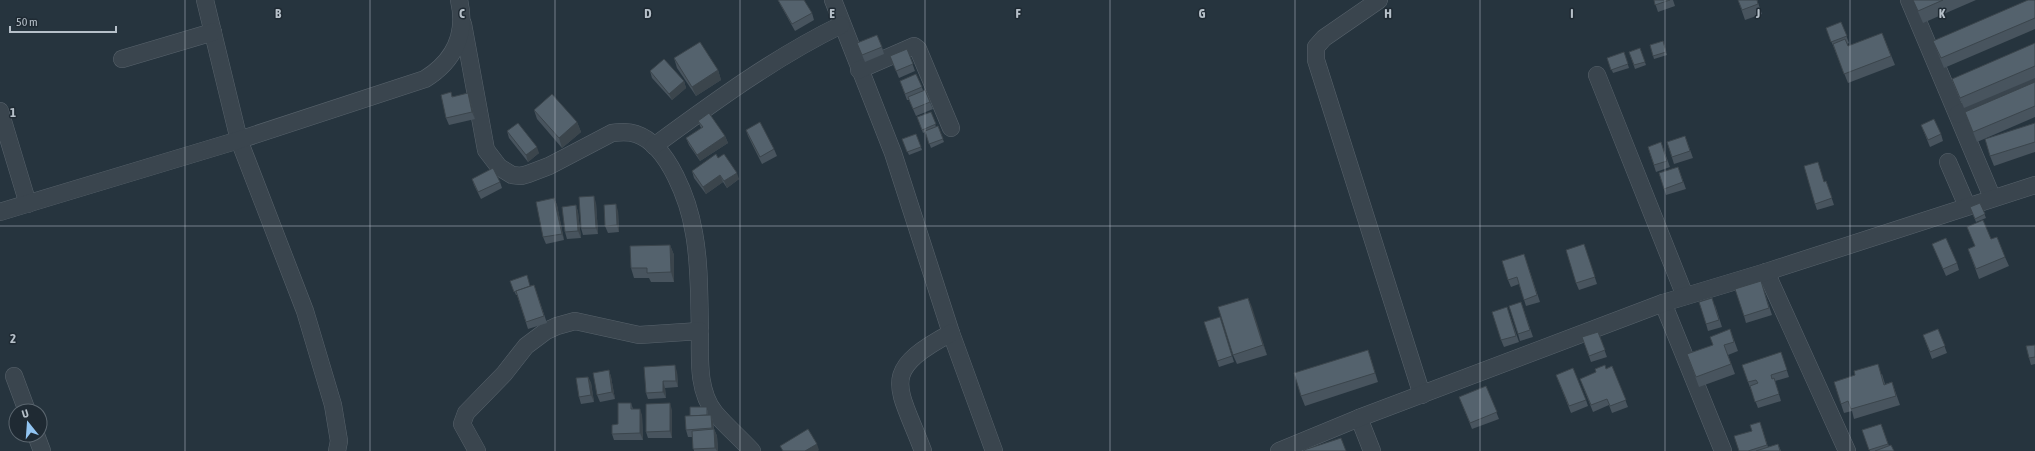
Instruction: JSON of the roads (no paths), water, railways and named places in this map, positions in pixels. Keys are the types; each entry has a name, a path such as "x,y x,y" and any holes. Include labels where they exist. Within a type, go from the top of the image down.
{"street":[{"path":"205,0 239,140 305,311 333,405 339,441 336,451"},
{"path":"833,0 841,25 893,153 951,333 994,451"},
{"path":"1378,0 1324,38 1316,47 1316,60 1422,395"},
{"path":"1909,0 1992,197"},
{"path":"0,212 239,140 425,79 439,70 447,62 459,38 460,5"},
{"path":"460,5 486,150 499,168 512,175 521,176 528,174 549,166 612,133 621,132 638,134 654,146 674,174 694,233 701,373 705,394 714,412 752,451"},
{"path":"654,146 737,88 815,38 841,25"},
{"path":"122,60 212,32"},
{"path":"860,70 914,46 918,49 951,128"},
{"path":"1598,75 1685,296"},
{"path":"1958,114 2035,81"},
{"path":"0,111 28,204"},
{"path":"1948,162 1967,206"},
{"path":"1279,451 1359,418 1663,302 1766,272 2035,184"},
{"path":"1766,272 1847,451"},
{"path":"1663,302 1723,451"},
{"path":"477,451 462,424 466,413 504,374 526,346 546,331 575,321 639,336 700,331"},
{"path":"923,451 900,392 899,380 910,359 925,347 951,333"},
{"path":"14,376 24,403"},
{"path":"1359,418 1372,451"}]}
